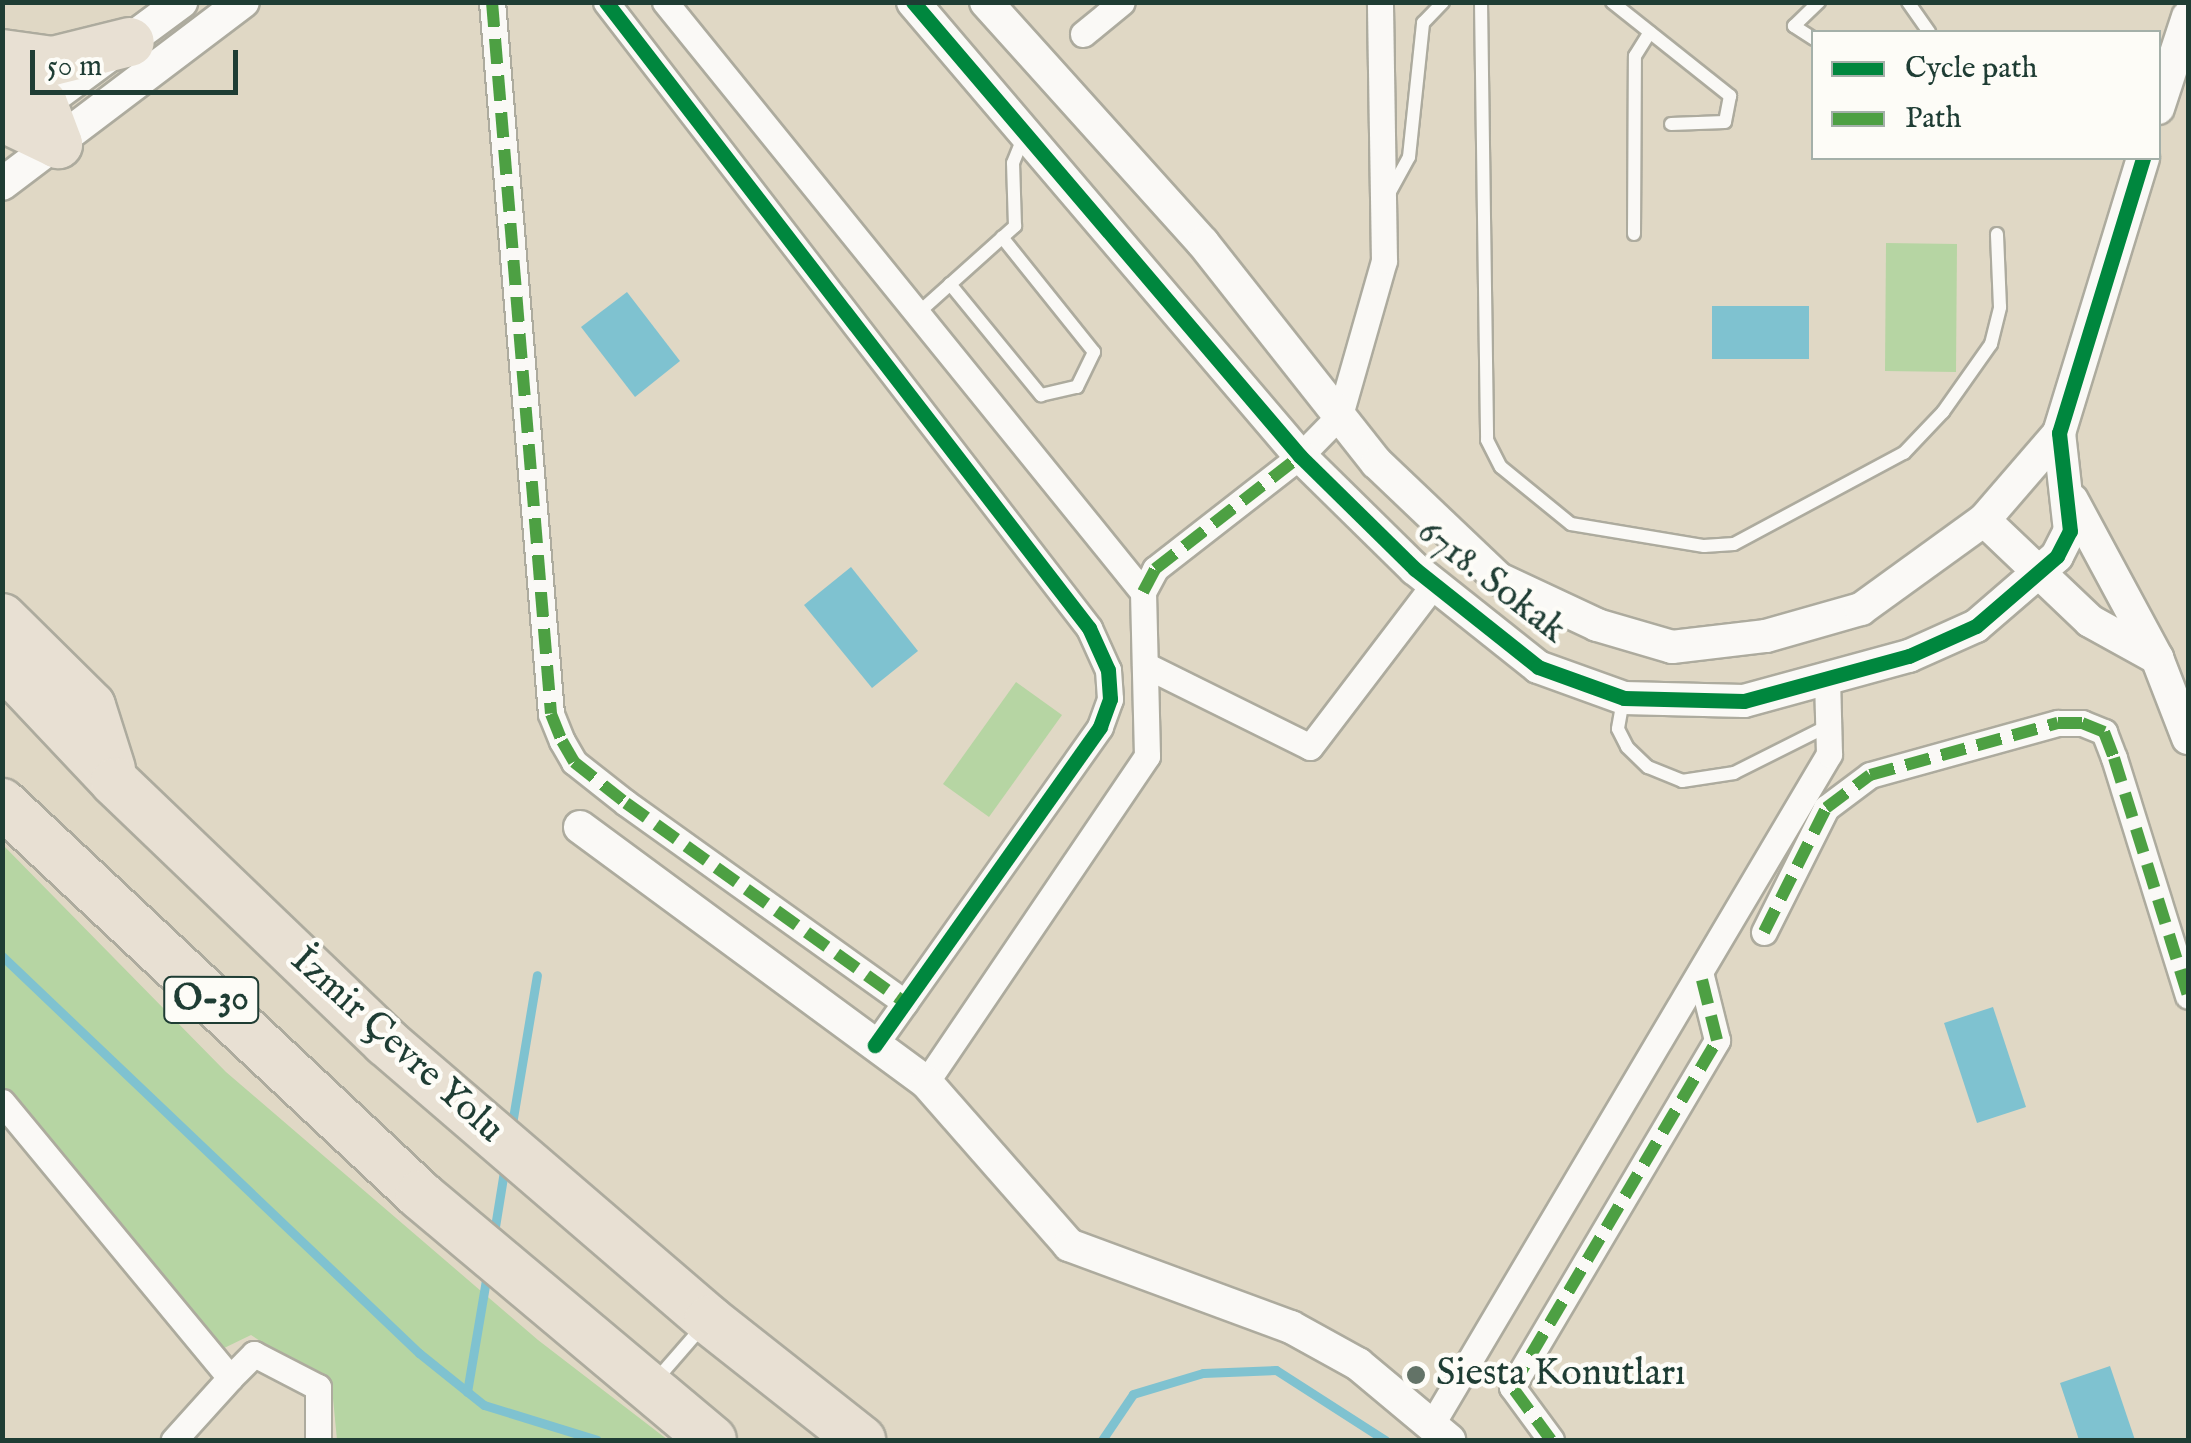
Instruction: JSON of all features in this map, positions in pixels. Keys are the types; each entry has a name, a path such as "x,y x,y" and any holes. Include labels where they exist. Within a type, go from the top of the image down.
{"highway":[{"path":"2,54 53,61 130,42"},
{"path":"2,70 24,125"},
{"path":"2,618 92,706 116,782"},
{"name":"İzmir Çevre Yolu","path":"2,662 116,782 386,1042 709,1320 813,1406 861,1440"},
{"name":"O-30","path":"2,803 420,1196 712,1440"}],"street":[{"path":"2,184 24,125 181,2"},
{"path":"24,125 242,2"},
{"path":"492,2 551,714 562,741 574,762 626,803 905,1003"},
{"path":"606,2 1089,628 1108,670 1110,699 1100,728 875,1045"},
{"path":"665,2 1143,592"},
{"name":"6718. Sokak","path":"913,2 1300,456 1434,584 1538,667 1624,698 1744,701 1909,656 1976,626 2036,575 2070,531 2059,433 2142,160"},
{"name":"6718. Sokak","path":"986,2 1203,243 1378,463 1499,579 1597,625 1672,647 1766,636 1861,609 1984,520 2028,462 2059,433"},
{"path":"1083,34 1122,2"},
{"path":"926,1082 1147,756 1143,592 1155,570 1300,456 1340,415 1384,261 1380,2"},
{"path":"2161,92 2188,17"},
{"path":"2028,462 2068,494 2158,658 2188,738"},
{"path":"1984,520 2036,575 2090,621 2158,658"},
{"path":"1145,665 1310,747 1434,584"},
{"path":"580,827 926,1082 1069,1245 1291,1328 1358,1364 1441,1432 1830,754 1827,678"},
{"path":"1764,932 1826,808 1870,775 2058,724 2082,723 2104,732 2188,996"},
{"path":"1551,1440 1512,1387 1718,1040 1701,976"},
{"path":"2,1102 230,1378"},
{"path":"174,1440 254,1354 318,1387 318,1440"}],"lane":[{"path":"1384,203 1410,157 1423,22 1444,2"},
{"path":"1481,2 1487,440 1500,467 1571,524 1704,546 1734,544 1904,453 1944,412 1991,344 2000,307 1996,234"},
{"path":"1612,2 1732,103 1725,122 1672,124"},
{"path":"1811,36 1794,26 1819,2"},
{"path":"1908,2 1928,30"},
{"path":"1634,234 1635,56 1650,32"},
{"path":"917,314 1015,226 1013,163 1026,135"},
{"path":"950,284 1041,395 1076,388 1094,352 1002,237"},
{"path":"1624,698 1618,729 1627,748 1648,767 1682,781 1734,773 1828,726"},
{"path":"648,1389 709,1320"}],"green space":[{"path":"1886,243 1957,244 1956,372 1885,371"},
{"path":"1016,682 1062,715 989,817 943,784"},
{"path":"2,844 226,1072 538,1340 668,1440 337,1440 332,1388 251,1335 218,1351 3,1087"}],"water":[{"path":"627,292 680,361 635,397 581,327"},
{"path":"1712,306 1809,306 1809,359 1712,359"},
{"path":"851,567 918,651 872,688 804,605"},
{"path":"1993,1007 2026,1107 1977,1123 1944,1023"},
{"path":"2110,1366 2135,1440 2079,1440 2060,1383"}],"waterway":[{"path":"2,956 419,1353 484,1405 597,1440"},
{"path":"511,1130 537,975"},
{"path":"493,1239 505,1165"},
{"path":"467,1392 487,1274"},
{"path":"1102,1440 1133,1394 1203,1373 1276,1370 1385,1440"}],"marked path":[{"path":"492,2 551,714 562,741 574,762 626,803 905,1003"},
{"path":"1143,592 1155,569 1300,456"},
{"path":"1764,932 1826,808 1870,775 2058,723 2082,723 2104,732 2188,996"},
{"path":"1551,1440 1512,1387 1717,1040 1701,976"}],"cycle path":[{"path":"606,2 1089,628 1108,670 1110,699 1100,727 875,1045"},
{"path":"913,2 1300,456 1415,569 1538,667 1624,698 1744,701 1909,656 1976,626 2057,556 2070,531 2059,433 2142,160"}],"place":[{"name":"Siesta Konutları","path":"1416,1375"}]}
